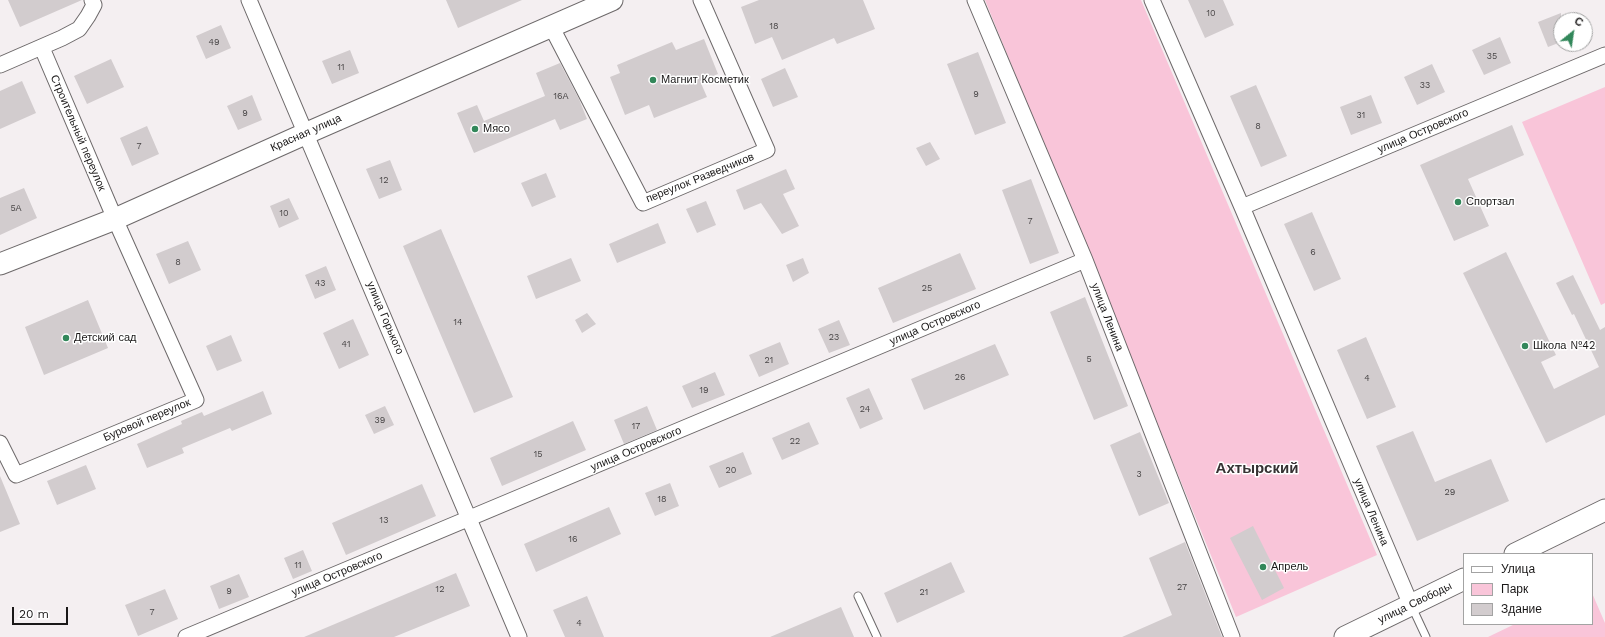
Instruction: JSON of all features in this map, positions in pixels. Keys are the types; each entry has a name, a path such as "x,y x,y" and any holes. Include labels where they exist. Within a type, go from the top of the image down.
{"street":[{"path":"0,65 42,48 79,29 94,5 92,0"},
{"name":"улица Горького","path":"250,0 519,637"},
{"name":"Красная улица","path":"0,264 115,219 306,133 612,0"},
{"name":"переулок Разведчиков","path":"551,26 643,203 767,150 701,0"},
{"name":"улица Ленина","path":"975,0 1085,260 1232,637"},
{"name":"улица Ленина","path":"1152,0 1242,207 1411,605"},
{"name":"Строительный переулок","path":"42,48 115,219"},
{"name":"улица Островского","path":"1242,207 1605,55"},
{"name":"Буровой переулок","path":"0,443 16,475 196,400 115,219"},
{"name":"улица Островского","path":"186,637 1085,260"},
{"path":"1517,553 1605,510"},
{"name":"улица Свободы","path":"1345,637 1463,579"}],"lane":[{"path":"858,596 877,637"},
{"path":"1411,605 1426,637"}],"green space":[{"path":"985,0 1141,0 1377,555 1236,617"},
{"path":"1605,87 1605,303 1601,305 1522,122"},
{"path":"1593,595 1605,623 1605,637 1488,637 1513,625 1593,625"}],"building":[{"path":"8,0 82,0 20,27"},
{"path":"446,0 522,0 458,28"},
{"path":"759,0 863,0 875,29 837,44 834,38 782,60 772,37 755,44 741,7"},
{"path":"1188,0 1223,0 1234,25 1205,38"},
{"path":"1553,16 1553,45 1548,47 1538,22"},
{"path":"221,25 231,48 206,59 196,36"},
{"path":"1500,37 1511,63 1484,75 1472,50"},
{"path":"704,39 718,74 700,81 707,97 654,118 649,105 625,115 610,77 620,73 617,65 672,42 676,50"},
{"path":"350,50 359,73 332,84 322,61"},
{"path":"978,52 1006,123 975,135 947,64"},
{"path":"111,59 124,87 87,104 74,76"},
{"path":"560,63 579,99 587,119 560,130 555,119 474,153 457,113 477,105 484,121 545,96 536,73"},
{"path":"1432,64 1445,92 1417,105 1404,77"},
{"path":"785,68 798,97 773,107 761,79"},
{"path":"22,81 36,113 0,129 0,91"},
{"path":"1256,85 1287,156 1261,167 1230,96"},
{"path":"252,95 262,120 238,130 227,106"},
{"path":"1371,95 1382,123 1351,135 1340,107"},
{"name":"Спортзал","path":"1512,125 1524,155 1468,179 1489,226 1454,241 1420,165"},
{"path":"147,126 159,154 132,166 120,138"},
{"path":"930,142 940,159 926,166 916,148"},
{"path":"390,160 402,190 379,199 366,169"},
{"path":"786,169 795,189 783,194 799,226 782,234 761,203 744,210 736,190"},
{"path":"546,173 556,197 532,207 521,183"},
{"path":"1031,179 1059,253 1030,264 1002,190"},
{"path":"24,188 37,218 0,235 0,198"},
{"path":"289,198 299,219 279,228 270,206"},
{"path":"706,201 716,225 697,233 686,209"},
{"path":"1312,212 1341,279 1314,291 1284,224"},
{"path":"658,223 666,243 617,263 609,244"},
{"path":"441,229 513,397 474,413 403,246"},
{"path":"188,241 201,270 169,284 156,254"},
{"name":"Школа №42","path":"1506,252 1556,355 1541,362 1554,389 1599,367 1574,314 1572,315 1556,283 1573,275 1600,330 1605,327 1605,415 1546,443 1463,273"},
{"path":"960,253 976,289 893,323 878,288"},
{"path":"571,258 581,281 536,299 527,276"},
{"path":"803,258 809,273 793,282 786,265"},
{"path":"326,266 336,290 315,299 305,275"},
{"path":"1085,297 1128,406 1094,420 1050,312"},
{"name":"Детский сад","path":"88,300 108,348 44,375 25,327"},
{"path":"587,313 596,324 582,333 575,320"},
{"path":"353,319 369,355 339,369 323,333"},
{"path":"839,320 850,345 829,353 818,329"},
{"path":"231,335 242,361 217,371 206,346"},
{"path":"1366,337 1396,407 1367,419 1337,350"},
{"path":"780,342 789,364 759,377 749,355"},
{"path":"995,344 1009,375 924,410 911,379"},
{"path":"715,372 725,395 692,408 682,386"},
{"path":"869,388 883,419 860,429 846,398"},
{"path":"263,391 272,414 232,431 230,428 182,448 184,453 147,468 137,444 182,424 181,421 202,412 204,416"},
{"path":"385,406 394,425 374,434 365,415"},
{"path":"647,406 657,430 624,444 614,420"},
{"path":"573,421 586,450 502,486 490,458"},
{"path":"809,422 819,444 782,460 772,438"},
{"path":"1413,431 1435,482 1491,459 1509,501 1417,541 1376,446"},
{"path":"1140,432 1169,503 1139,516 1110,445"},
{"path":"743,452 752,474 719,488 709,466"},
{"path":"86,465 96,489 57,505 47,481"},
{"path":"0,476 20,524 0,532"},
{"path":"670,483 679,506 655,516 645,493"},
{"path":"422,484 436,516 346,555 332,523"},
{"path":"609,507 621,534 536,572 524,544"},
{"path":"1253,526 1284,588 1262,600 1230,538"},
{"path":"1185,542 1222,637 1122,637 1172,615 1149,558"},
{"path":"303,550 312,571 293,579 284,558"},
{"path":"951,562 965,592 897,623 884,593"},
{"path":"456,573 470,606 394,637 304,637"},
{"path":"239,574 249,597 219,609 210,586"},
{"path":"165,589 178,619 138,636 125,605"},
{"path":"587,596 604,637 565,637 553,610"},
{"path":"841,607 854,637 770,637"}],"place":[{"name":"Магнит Косметик","path":"653,80"},
{"name":"Мясо","path":"475,129"},
{"name":"Спортзал","path":"1458,202"},
{"name":"Детский сад","path":"66,338"},
{"name":"Школа №42","path":"1525,346"},
{"name":"Апрель","path":"1263,567"}],"district":[{"name":"Ахтырский","path":"1257,469"}]}
